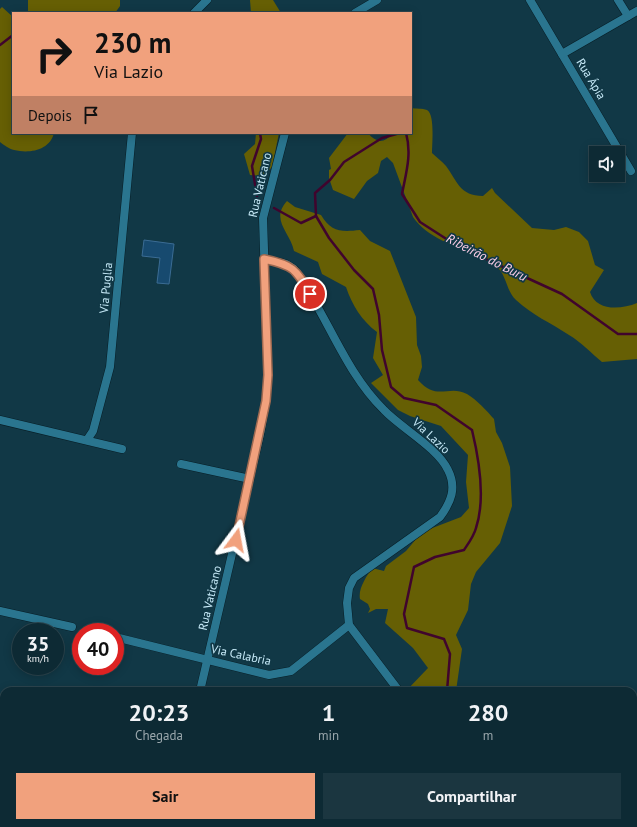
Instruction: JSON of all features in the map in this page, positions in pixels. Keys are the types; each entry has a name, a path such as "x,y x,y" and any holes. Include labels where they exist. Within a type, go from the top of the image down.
{"street":[{"path":"195,12 207,0"},
{"path":"356,12 365,3 377,0"},
{"name":"Rua Ápia","path":"530,0 631,171"},
{"path":"618,0 628,16"},
{"path":"562,54 637,10"},
{"name":"Via Puglia","path":"87,440 93,431 110,367 132,134"},
{"name":"Rua Vaticano","path":"201,687 250,479 266,401 268,375 263,218 285,134"},
{"name":"Via Lazio","path":"264,259 286,264 294,269 365,388 384,411 424,443 447,468 452,479 453,494 448,506 440,517 354,578 349,588 347,603 349,625"},
{"path":"0,420 122,449"},
{"path":"181,464 250,479"},
{"path":"0,611 72,627"},
{"path":"349,625 396,687"},
{"name":"Via Calabria","path":"124,639 269,675 282,674 291,671 349,625"}],"shaded area":[{"path":"28,0 120,0 120,6 116,12 28,12"},
{"path":"250,0 273,0 280,12 251,12"},
{"path":"2,7 12,16 12,134 54,134 52,139 44,147 33,151 20,151 12,149 0,142 0,9"},
{"path":"412,108 427,110 430,113 432,123 432,153 443,162 460,187 469,193 483,196 492,188 495,193 532,228 554,230 566,227 579,232 588,241 595,265 604,270 590,292 597,303 603,306 616,308 637,303 637,359 602,362 582,344 535,315 516,300 510,292 500,270 496,266 430,234 413,217 393,163 387,157 381,161 378,173 367,181 354,199 333,190 329,178 329,170 331,169 329,158 347,134 369,134 374,139 380,141 390,137 392,134 412,134"},
{"path":"256,134 279,134 272,167 263,176 250,175 244,154 255,144"},
{"path":"287,201 295,207 321,215 329,225 337,230 360,230 370,241 390,251 416,317 417,345 421,356 422,367 418,380 425,387 431,390 460,391 471,396 494,419 496,432 502,443 510,467 512,506 500,543 476,572 471,584 468,610 456,635 462,649 457,687 410,687 428,668 413,648 385,623 388,609 376,609 368,613 370,609 368,604 360,599 360,591 372,568 384,571 386,566 406,551 422,532 461,517 469,508 466,482 468,455 441,426 410,416 398,410 371,383 383,375 373,358 377,332 358,312 346,287 322,274 318,262 294,251 281,220 280,214"}],"building":[{"path":"144,240 174,244 169,284 157,283 160,258 142,256"}],"waterway":[{"path":"0,45 12,36"},
{"path":"257,196 252,166 261,139 260,134"},
{"name":"Ribeirão do Buru","path":"396,134 382,138 344,162 330,180 315,193 316,216 329,238 354,270 373,289 379,315 382,350 391,387 404,398 436,405 472,430 479,466 481,491 481,504 475,531 464,550 435,557 414,567 404,614 407,628 444,639 450,654 447,687"},
{"name":"Ribeirão do Buru","path":"406,134 408,141 407,171 402,194 420,222 448,240 562,294 618,334 637,334"},
{"path":"274,208 301,223 316,216"}],"route":[{"path":"236,540 266,401 268,375 264,259 286,264 294,269 303,280 310,294"}]}
